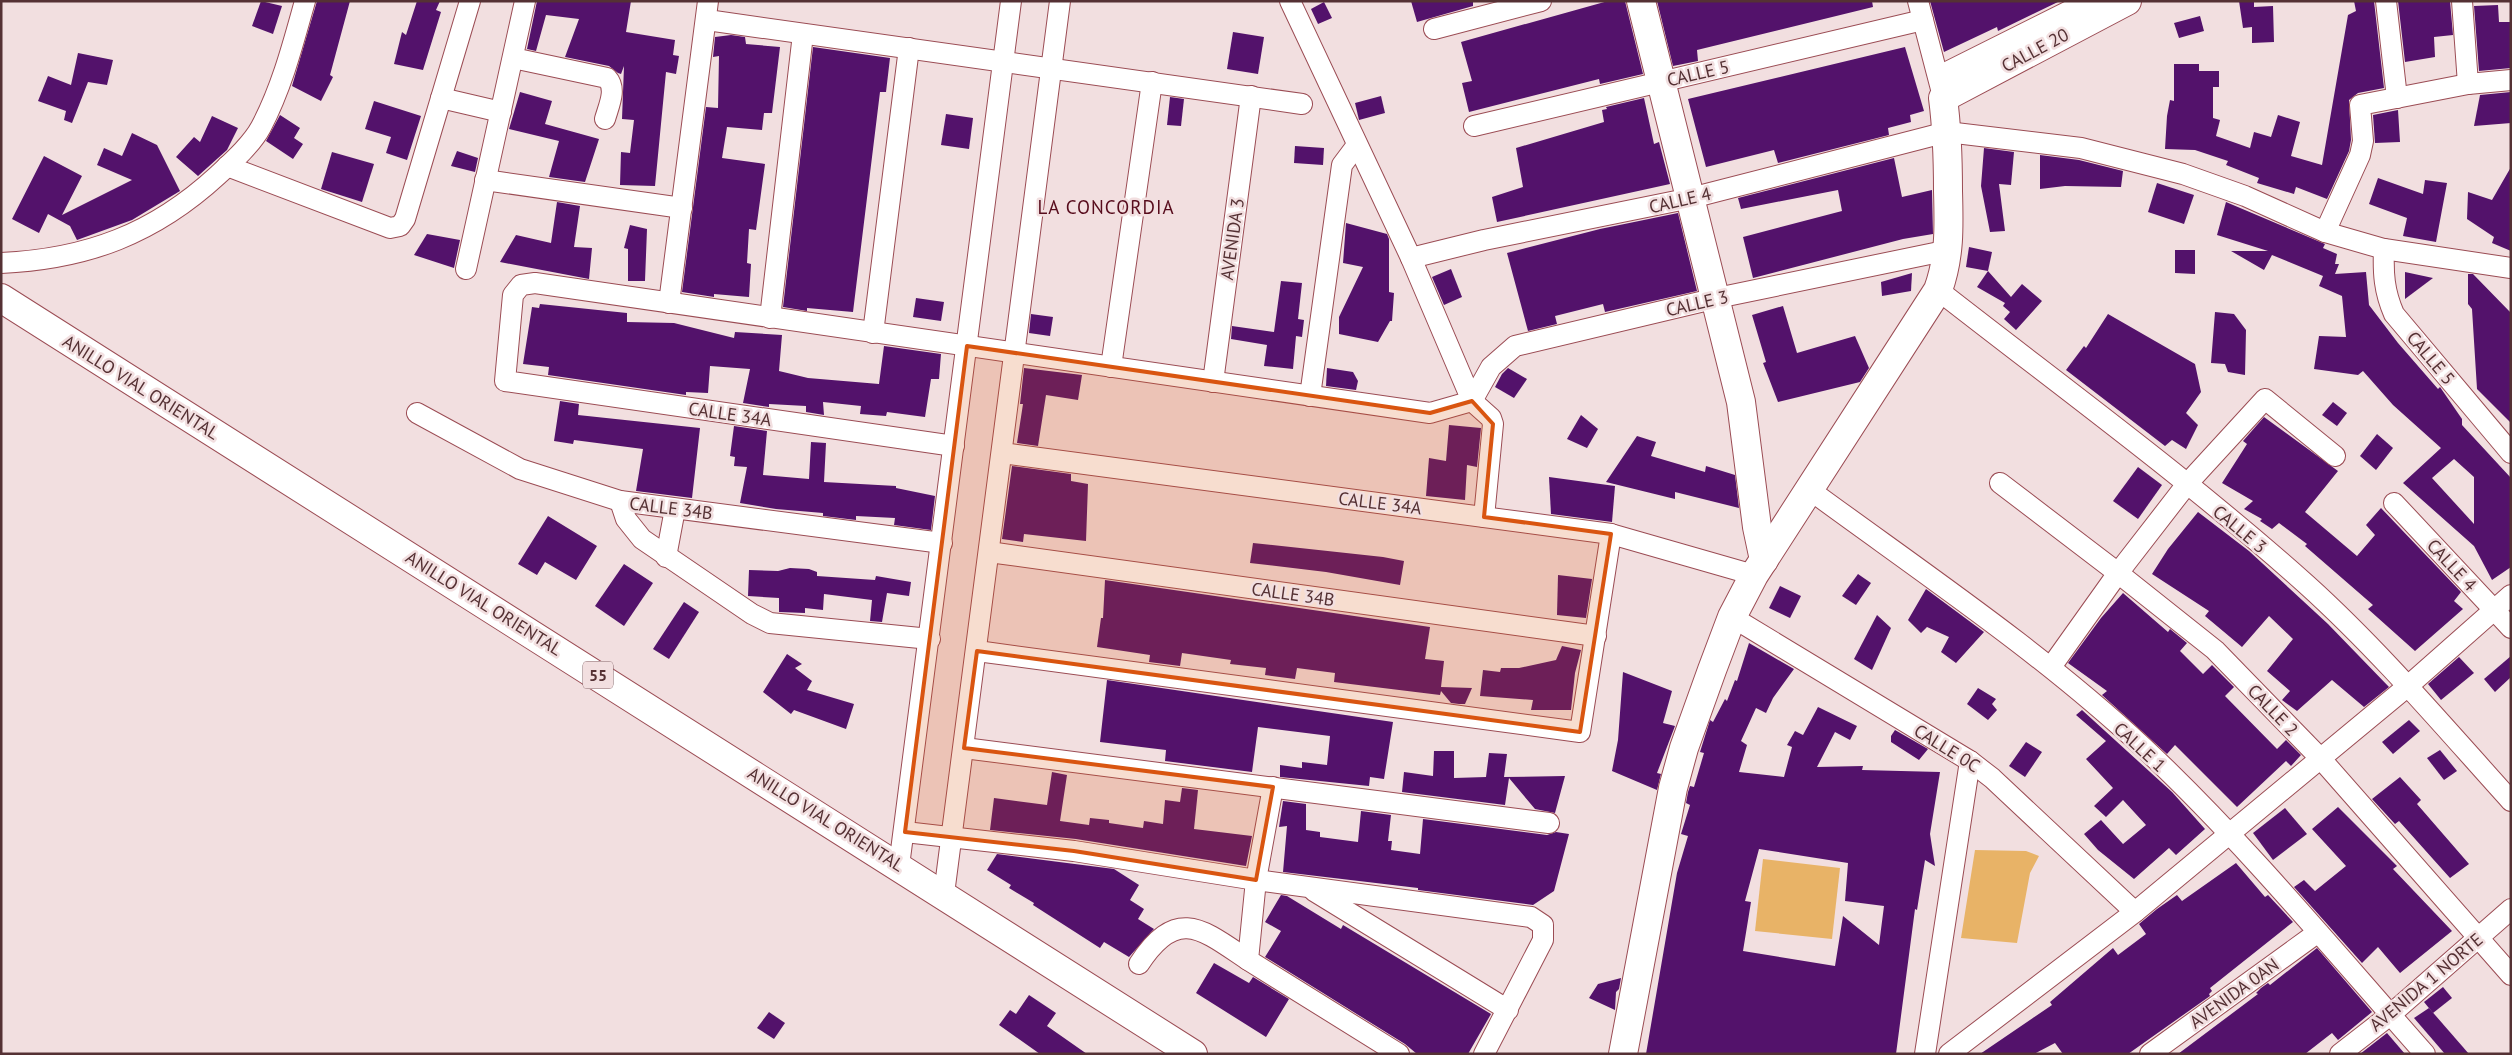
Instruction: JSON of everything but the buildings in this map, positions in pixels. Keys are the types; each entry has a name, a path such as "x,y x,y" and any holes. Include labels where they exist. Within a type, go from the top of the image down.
{"main road":[{"path":"1641,1 1717,298 1741,402 1757,527 1759,568"},
{"name":"CALLE 20","path":"1941,87 2127,1"},
{"path":"1623,1054 1673,788 1698,708 1732,617 1759,568 1872,389 1938,290 1949,250 1947,132 1941,87"},
{"name":"ANILLO VIAL ORIENTAL","path":"1,298 944,894 1193,1054"}],"street":[{"path":"1,263 38,261 81,253 122,239 175,210 196,195 228,166 260,129 280,85 305,1"},
{"path":"228,166 390,228 400,226 405,219 470,1"},
{"path":"466,269 525,1"},
{"path":"899,866 930,639 1011,1"},
{"path":"944,894 1060,1"},
{"path":"1290,1 1411,258 1472,401 1491,418 1493,424 1484,517"},
{"path":"1434,29 1541,1"},
{"name":"CALLE 20","path":"1941,87 2089,1"},
{"path":"2386,1 2397,98"},
{"path":"2462,1 2468,84"},
{"path":"1302,104 1051,67 803,34 707,11 669,303 1430,413 1472,401"},
{"path":"1920,11 1941,87"},
{"name":"CALLE 5","path":"1474,126 1661,82 1920,11"},
{"path":"770,318 803,34"},
{"path":"873,333 909,48"},
{"path":"513,58 607,78 612,83 613,91 605,119"},
{"path":"2326,232 2360,155 2363,140 2360,105 2468,84 2511,80"},
{"path":"1111,367 1152,82"},
{"name":"AVENIDA 3","path":"1213,382 1251,96"},
{"path":"441,98 500,112"},
{"path":"1947,132 2081,148 2183,174 2245,196 2326,232 2384,249 2511,268"},
{"name":"CALLE 4","path":"1411,258 1484,240 1691,198 1947,132"},
{"path":"1310,396 1342,166 1357,145"},
{"path":"485,180 682,208"},
{"name":"CALLE 5","path":"2384,249 2382,280 2386,297 2394,314 2511,453"},
{"name":"CALLE 3","path":"1472,401 1491,367 1515,346 1717,298 1949,250"},
{"name":"CALLE 34A","path":"669,303 535,283 522,286 513,295 505,381 954,446"},
{"name":"CALLE 3","path":"1938,290 2187,484 2308,585 2408,686 2511,801"},
{"path":"2051,667 2118,573 2187,484 2265,398 2335,456"},
{"name":"CALLE 34B","path":"417,413 520,469 620,501 942,543"},
{"name":"CALLE 34A","path":"1002,453 1610,534 1759,568"},
{"name":"CALLE 2","path":"2000,483 2215,650 2321,759 2511,975"},
{"name":"CALLE 1","path":"1810,490 2051,667 2143,747 2230,835 2425,1054"},
{"path":"620,501 626,519 642,539 752,614 770,623 930,639"},
{"name":"CALLE 4","path":"2394,503 2511,628"},
{"path":"666,557 675,509"},
{"path":"977,651 1580,732 1610,534"},
{"name":"CALLE 34B","path":"989,552 1596,636"},
{"path":"1949,1054 2135,912 2230,835 2408,686 2511,595"},
{"name":"CALLE 0C","path":"1732,617 1970,761 1992,778 2135,912"},
{"path":"964,748 1549,824"},
{"path":"1925,1054 1970,761"},
{"path":"1248,960 1256,880 1273,787"},
{"path":"905,832 1074,851 1256,880 1531,917 1543,925 1543,940 1484,1054"},
{"path":"1308,887 1508,1010"},
{"name":"AVENIDA 1 NORTE","path":"2340,1054 2390,1015 2511,909"},
{"path":"1140,964 1152,944 1167,932 1186,928 1205,931 1248,960 1400,1054"},
{"name":"AVENIDA 0AN","path":"2150,1054 2317,933"}],"highlighted area":[{"path":"967,346 1430,413 1472,401 1493,424 1484,517 1611,534 1580,732 977,651 964,748 1273,787 1256,880 1074,851 905,832"}],"shaded area":[{"path":"1975,850 2026,851 2039,856 2030,873 2017,943 1961,938"},
{"path":"1763,859 1840,868 1832,939 1755,931"}],"district":[{"name":"LA CONCORDIA","path":"1106,207"}]}
